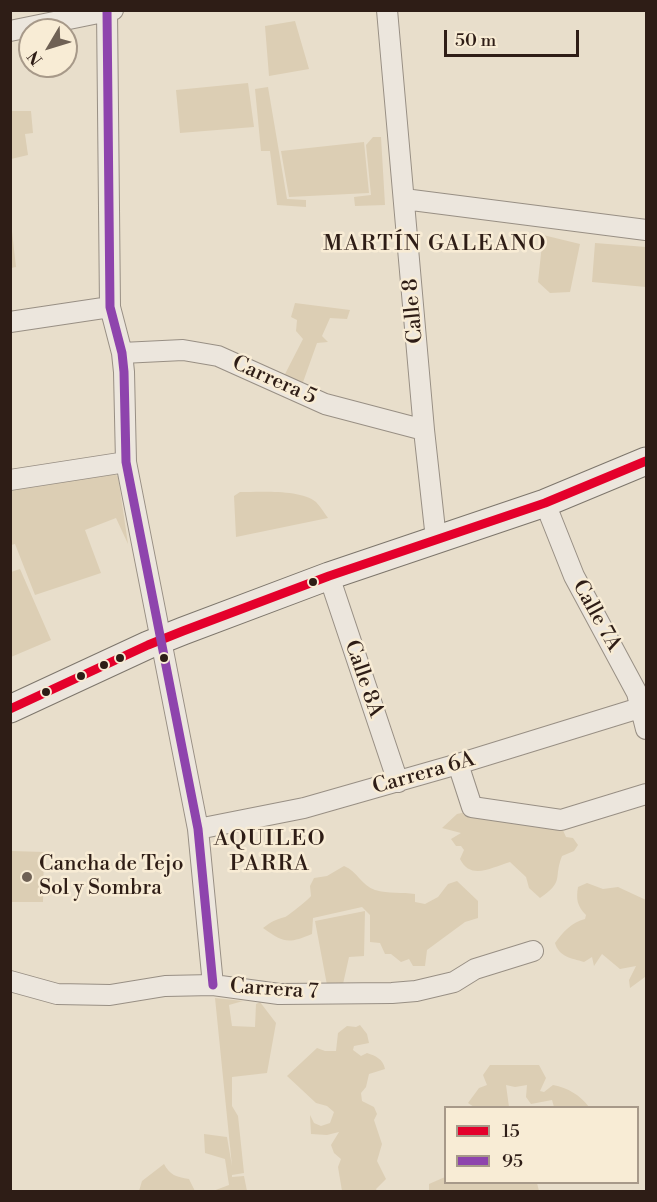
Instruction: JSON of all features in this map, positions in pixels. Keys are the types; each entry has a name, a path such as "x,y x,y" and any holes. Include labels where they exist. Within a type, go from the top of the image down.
{"main road":[{"path":"10,709 162,639 329,576 545,503 646,461"}],"street":[{"name":"Calle 8","path":"387,10 424,430 436,539"},
{"path":"10,31 109,11 110,307 122,353 126,462 198,829 213,985"},
{"path":"404,199 646,230"},
{"path":"10,322 110,307"},
{"name":"Carrera 5","path":"122,353 183,350 218,356 325,404 424,430"},
{"path":"10,480 126,462"},
{"name":"Calle 7A","path":"545,503 574,576 644,707 646,729"},
{"name":"Calle 8A","path":"329,576 398,782"},
{"name":"Carrera 6A","path":"198,829 304,808 398,782 644,707"},
{"path":"458,764 472,807 561,820 646,795"},
{"name":"Carrera 7","path":"10,981 57,994 110,995 165,986 213,985 279,994 392,993 416,991 454,981 475,969 533,951"}],"shaded area":[{"path":"295,21 309,69 269,76 265,26"},
{"path":"248,83 254,127 180,133 176,90"},
{"path":"268,87 287,199 306,200 306,207 277,205 270,151 261,151 255,89"},
{"path":"11,111 31,111 33,133 25,134 28,155 11,159"},
{"path":"373,137 381,137 385,205 355,206 354,197 371,195 366,145"},
{"path":"364,142 369,193 289,197 281,151"},
{"path":"10,214 16,267 11,268 10,268"},
{"path":"543,235 580,244 570,292 550,293 538,282"},
{"path":"595,243 646,247 646,287 592,282"},
{"path":"295,303 350,310 347,319 330,318 322,336 328,342 317,343 302,385 284,376 303,339 296,331 297,320 291,317"},
{"path":"111,473 118,476 128,544 116,518 85,530 101,573 35,595 15,544 11,545 11,487"},
{"path":"240,492 280,492 300,495 316,502 328,518 236,537 234,496"},
{"path":"20,569 51,640 11,657 11,572"},
{"path":"471,811 562,828 566,837 573,838 578,845 574,851 562,856 553,888 540,898 529,888 526,877 510,862 482,871 465,866 460,859 464,850 461,846 456,846 451,839 461,833 442,828 457,814"},
{"name":"Cancha de Tejo Sol y Sombra","path":"11,851 44,852 43,902 11,902"},
{"path":"344,866 370,888 385,892 415,894 415,902 425,904 438,897 448,884 457,881 478,901 478,918 465,922 427,950 425,966 413,966 409,959 401,962 391,954 385,954 380,943 370,942 370,915 362,907 313,918 312,934 297,939 281,939 263,928 287,916 309,898 311,896 310,886 314,878 327,876"},
{"path":"587,883 603,889 618,887 646,900 645,977 630,988 629,980 636,966 620,969 602,954 594,966 592,957 584,962 566,956 557,948 555,943 565,931 576,922 585,919 586,915 579,905 577,895 578,887"},
{"path":"365,911 364,956 349,957 343,984 327,985 315,921"},
{"path":"215,998 243,1001 229,1005 232,1026 255,1027 256,1004 260,1002 276,1023 267,1073 232,1077 232,1106 238,1116 244,1173 232,1175 232,1177 244,1176 247,1191 213,1191 229,1185 225,1159 205,1153 204,1134 227,1137 232,1166"},
{"path":"360,1025 367,1034 369,1043 354,1046 353,1050 361,1056 367,1053 376,1057 381,1060 385,1069 369,1074 366,1087 361,1093 362,1101 374,1107 377,1114 374,1120 382,1144 377,1161 386,1179 376,1189 377,1191 342,1191 338,1167 341,1159 334,1153 331,1145 339,1132 327,1135 311,1134 310,1115 314,1123 321,1126 330,1123 334,1112 327,1106 316,1103 287,1076 317,1048 336,1051 338,1033 347,1026"},
{"path":"490,1065 539,1065 546,1078 540,1091 544,1092 553,1085 558,1086 578,1096 588,1106 554,1106 552,1100 531,1104 526,1097 527,1085 515,1087 506,1085 509,1106 472,1106 468,1103 479,1088 487,1085 483,1075"},
{"path":"164,1164 174,1175 189,1179 195,1191 139,1191 142,1181"},
{"path":"444,1177 444,1184 537,1184 539,1191 429,1191 429,1184"}],"transit line":[{"name":"95","path":"107,10 110,307 122,353 124,372 126,462 198,829 213,985"},
{"name":"15","path":"10,709 183,631 329,576 545,503 646,461"}],"place":[{"name":"Cancha de Tejo Sol y Sombra","path":"27,877"}],"district":[{"name":"MARTÍN GALEANO","path":"435,245"},
{"name":"AQUILEO PARRA","path":"270,852"}]}
